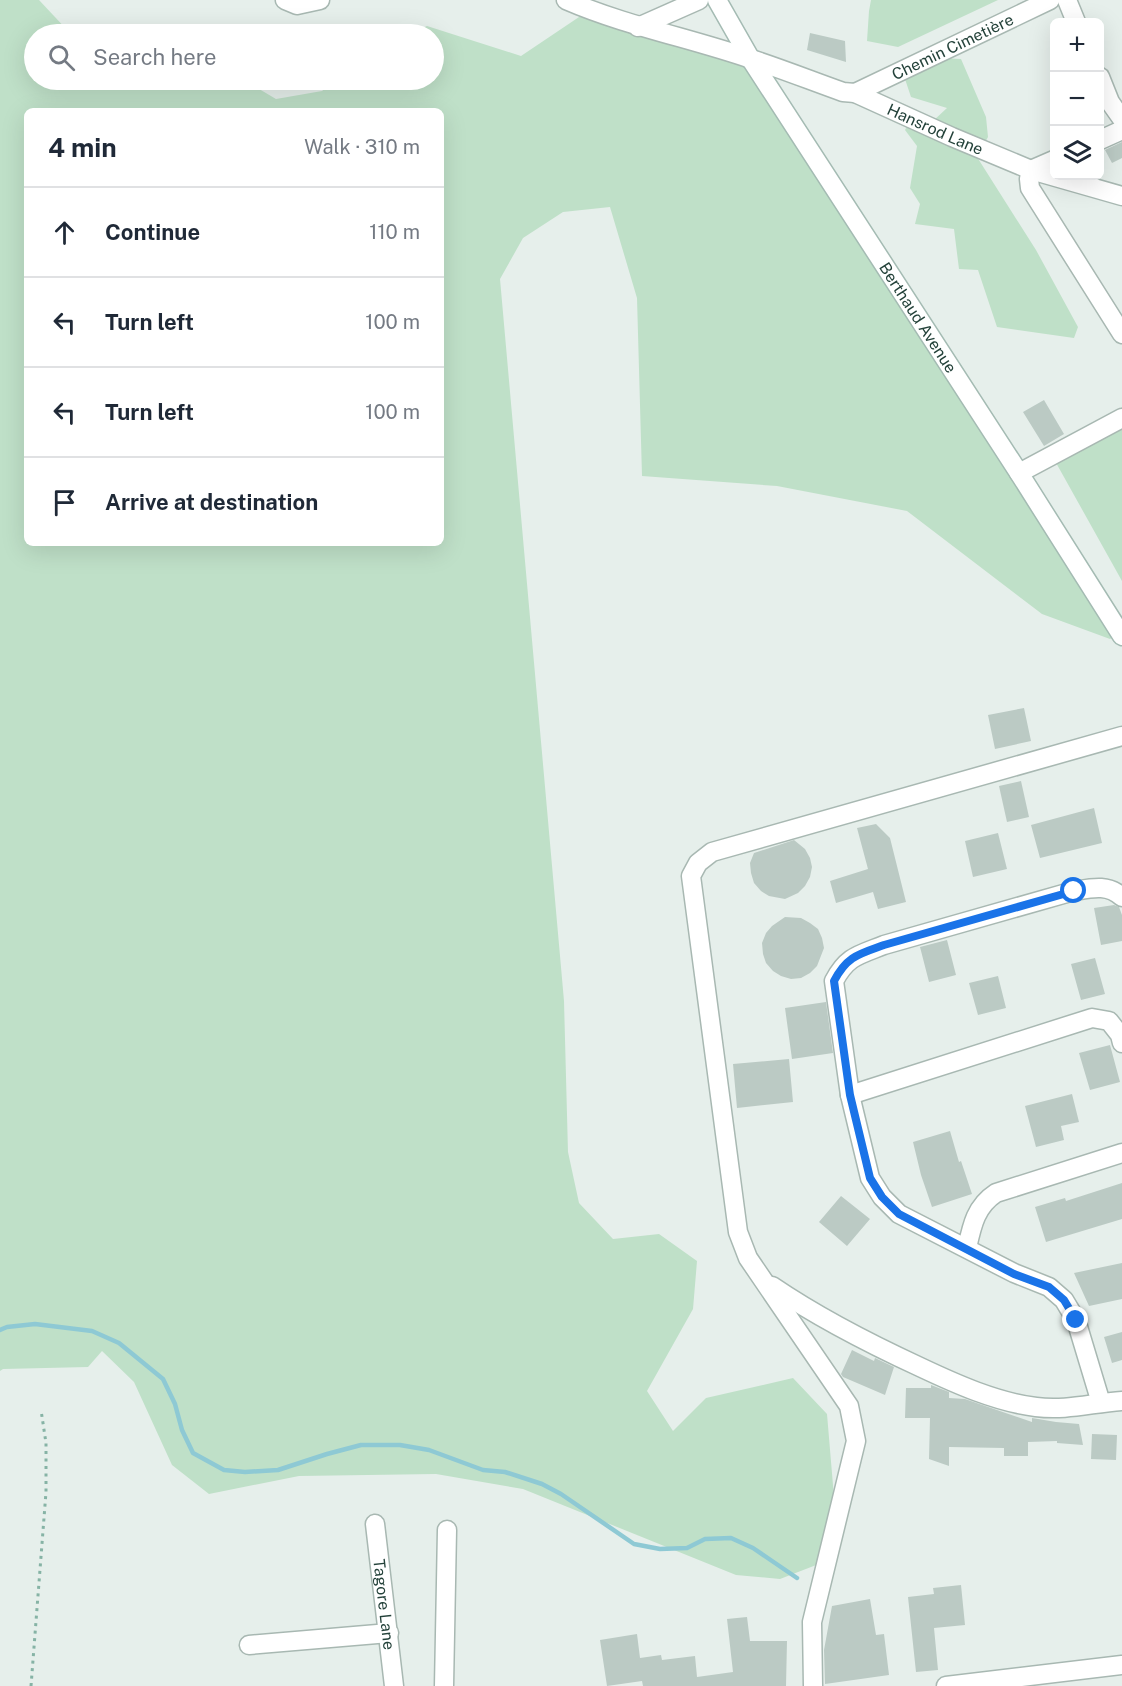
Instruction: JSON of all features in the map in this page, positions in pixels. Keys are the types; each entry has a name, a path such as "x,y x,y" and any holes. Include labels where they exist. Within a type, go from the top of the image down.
{"street":[{"path":"285,0 297,5 320,0"},
{"path":"567,0 600,15 750,58"},
{"path":"638,27 699,0"},
{"name":"Berthaud Avenue","path":"717,0 750,58 1122,636"},
{"name":"Chemin Cimetière","path":"855,93 1050,0"},
{"path":"1067,0 1074,18"},
{"name":"Hansrod Lane","path":"750,58 843,92 855,93 1032,170 1122,196"},
{"path":"1104,87 1110,102 1122,119"},
{"path":"1104,138 1122,130"},
{"path":"1050,162 1032,170 1029,179 1030,188 1122,334"},
{"path":"1019,473 1122,418"},
{"path":"813,1686 812,1622 855,1441 849,1406 748,1258 738,1232 691,876 698,863 712,852 1122,736"},
{"path":"1101,1402 1076,1320 1064,1300 1049,1287 1014,1274 899,1214 882,1197 870,1178 850,1095 834,981 842,965 856,956 884,945 1074,891 1095,887 1111,889 1122,897"},
{"path":"850,1095 1092,1018 1109,1021 1120,1035 1122,1042"},
{"path":"966,1248 980,1206 996,1192 1122,1153"},
{"path":"764,1282 816,1316 969,1390 1035,1407 1068,1409 1101,1402 1122,1401"},
{"name":"Tagore Lane","path":"375,1524 394,1686"},
{"path":"444,1686 447,1530"},
{"path":"249,1646 388,1633"},
{"path":"946,1686 1122,1665"}],"path":[{"path":"31,1686 47,1473 45,1422 41,1410"}],"green space":[{"path":"0,0 39,0 62,24 24,24 24,90 261,90 276,99 323,90 444,90 444,31 521,56 585,13 751,60 1120,633 1110,639 1042,614 907,511 777,486 642,476 637,298 610,207 563,212 523,238 500,279 564,1001 568,1152 579,1203 613,1239 659,1234 697,1261 693,1309 647,1391 673,1431 706,1398 793,1378 827,1414 835,1509 824,1562 780,1579 736,1575 523,1489 436,1474 299,1476 209,1494 172,1465 134,1382 102,1351 88,1367 3,1369 0,1371"},
{"path":"871,0 998,0 898,47 867,41"},
{"path":"941,58 961,59 986,117 988,137 977,157 1036,250 1078,327 1074,338 997,327 978,270 959,269 954,229 915,224 920,204 910,188 917,146 905,130 914,113 932,122 947,108 911,97 905,79"},
{"path":"1122,407 1122,581 1050,452 1099,431"}],"building":[{"path":"810,33 845,41 846,62 807,50"},
{"path":"1122,142 1122,158 1112,163 1105,150"},
{"path":"1044,400 1064,434 1044,446 1023,412"},
{"path":"1024,708 1031,741 995,749 988,715"},
{"path":"1021,781 1029,817 1007,822 999,786"},
{"path":"1094,808 1102,843 1040,858 1031,825"},
{"path":"876,824 890,838 906,902 878,909 873,892 836,903 830,881 868,869 857,828"},
{"path":"998,833 1007,869 973,877 965,841"},
{"path":"794,840 805,849 810,858 812,867 810,877 798,893 785,899 769,896 754,883 750,863 754,853"},
{"path":"1114,905 1119,907 1122,915 1122,941 1101,945 1094,908"},
{"path":"785,917 801,918 810,923 818,929 822,938 824,948 817,966 801,978 791,979 773,971 766,963 763,954 762,943 766,933"},
{"path":"947,940 956,975 929,982 920,947"},
{"path":"1095,958 1105,994 1081,1000 1071,964"},
{"path":"998,976 1006,1008 978,1015 969,983"},
{"path":"826,1002 833,1053 792,1059 785,1008"},
{"path":"1110,1045 1120,1082 1090,1090 1079,1053"},
{"path":"789,1059 793,1102 737,1108 733,1064"},
{"path":"1072,1094 1079,1122 1061,1126 1064,1140 1036,1147 1025,1106"},
{"path":"950,1131 972,1194 932,1207 913,1142"},
{"path":"1122,1183 1122,1219 1046,1242 1035,1207 1065,1198 1066,1201"},
{"path":"841,1196 870,1219 847,1246 819,1222"},
{"path":"1122,1263 1122,1299 1089,1306 1074,1273"},
{"path":"1122,1332 1122,1360 1112,1363 1104,1337"},
{"path":"852,1350 874,1361 875,1358 894,1367 885,1395 843,1377 841,1374"},
{"path":"931,1385 949,1392 949,1398 965,1399 1032,1422 1032,1418 1079,1424 1083,1445 1057,1443 1057,1441 1028,1442 1028,1456 1004,1456 1004,1448 949,1447 949,1466 929,1459 930,1418 905,1418 906,1388 931,1388"},
{"path":"1092,1434 1117,1435 1116,1460 1091,1459"},
{"path":"961,1585 965,1625 934,1628 938,1670 916,1672 908,1597 934,1594 933,1588"},
{"path":"870,1599 876,1635 884,1634 889,1675 825,1684 824,1650 832,1606"},
{"path":"747,1617 750,1641 787,1641 786,1686 643,1686 642,1681 607,1686 600,1640 637,1634 640,1658 661,1655 662,1660 695,1656 697,1677 733,1672 727,1619"}],"waterway":[{"path":"0,1330 35,1324 92,1331 119,1343 163,1379 193,1453 224,1470 245,1472 278,1470 361,1445 400,1445 429,1450 483,1470 505,1472 542,1484 561,1494 634,1544 660,1549 687,1548 705,1539 731,1538 753,1548 797,1578"}],"route":[{"path":"1074,891 884,945 856,956 842,965 834,981 850,1095 870,1178 882,1197 899,1214 1014,1274 1049,1287 1064,1300 1076,1320"}]}
